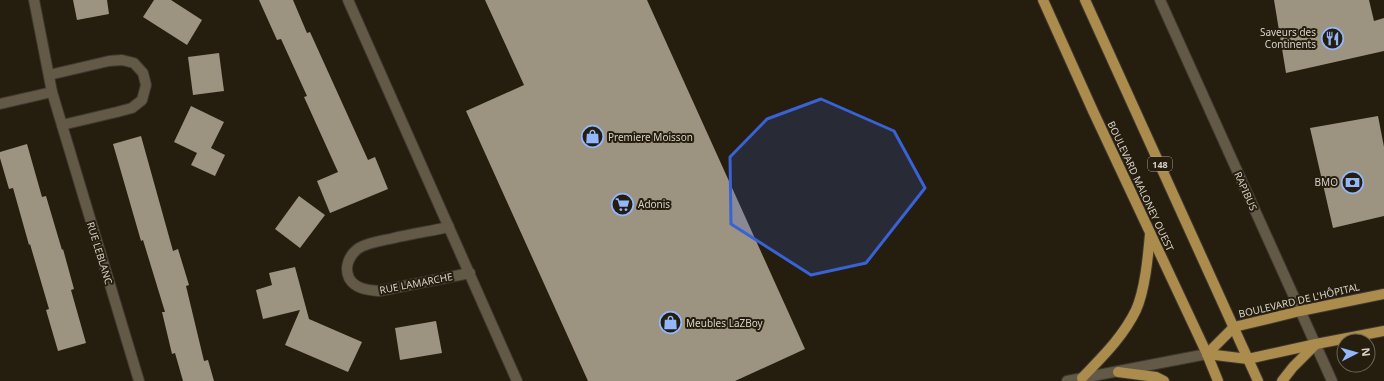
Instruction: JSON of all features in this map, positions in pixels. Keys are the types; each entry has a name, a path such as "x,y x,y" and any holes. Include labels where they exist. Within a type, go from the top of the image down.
{"main road":[{"name":"BOULEVARD MALONEY OUEST","path":"1043,0 1092,111 1218,381"},
{"name":"148","path":"1085,0 1258,381"},
{"path":"1082,378 1121,336 1136,309 1144,278 1150,234"},
{"name":"BOULEVARD DE L'HÔPITAL","path":"1206,354 1234,327 1300,311 1384,294"},
{"path":"1206,354 1248,359 1384,331"},
{"path":"1282,381 1292,367 1316,344"},
{"path":"1118,372 1156,377 1164,381"}],"street":[{"name":"RUE LEBLANC","path":"34,0 52,92 139,381"},
{"path":"348,0 517,381"},
{"name":"RAPIBUS","path":"1160,0 1332,381"},
{"path":"49,75 109,61 122,60 134,63 143,74 146,86 142,100 132,108 62,124"},
{"path":"0,104 52,92"},
{"name":"RUE LAMARCHE","path":"449,227 370,243 358,249 348,260 347,268 350,278 356,285 366,290 379,291 470,273"},
{"path":"1067,381 1206,354"}],"highlighted area":[{"path":"821,99 894,131 925,188 866,263 811,275 731,224 730,157 767,119"}],"building":[{"path":"73,0 107,0 109,14 77,20"},
{"path":"154,0 171,0 202,20 187,45 143,17"},
{"path":"259,0 293,0 307,33 310,32 368,160 375,157 388,189 330,213 317,181 338,172 304,97 307,96 281,39 277,40"},
{"path":"485,0 647,0 805,349 735,381 588,381 466,111 524,85"},
{"name":"Saveurs des Continents","path":"1274,0 1369,0 1374,21 1384,18 1384,51 1286,73"},
{"path":"219,53 224,91 193,95 188,57"},
{"path":"191,106 224,122 211,148 225,155 215,176 191,165 197,153 174,142"},
{"name":"BMO","path":"1378,116 1384,147 1384,216 1333,228 1310,128"},
{"path":"141,136 173,251 178,249 189,285 186,286 204,361 208,360 214,381 183,381 175,353 172,354 162,312 165,312 143,240 141,241 113,144"},
{"path":"27,144 42,197 46,196 62,250 63,249 74,289 71,290 86,343 58,351 46,310 49,309 30,244 29,245 13,188 9,189 0,158 0,152"},
{"path":"299,196 325,215 300,248 275,229"},
{"path":"295,267 309,319 362,342 348,372 285,345 300,310 263,319 256,290 272,285 269,273"},
{"path":"436,321 442,353 400,360 395,328"}],"place":[{"name":"Saveurs des Continents","path":"1332,38"},
{"name":"Premiere Moisson","path":"593,137"},
{"name":"BMO","path":"1353,182"},
{"name":"Adonis","path":"623,204"},
{"name":"Meubles LaZBoy","path":"670,323"}]}
